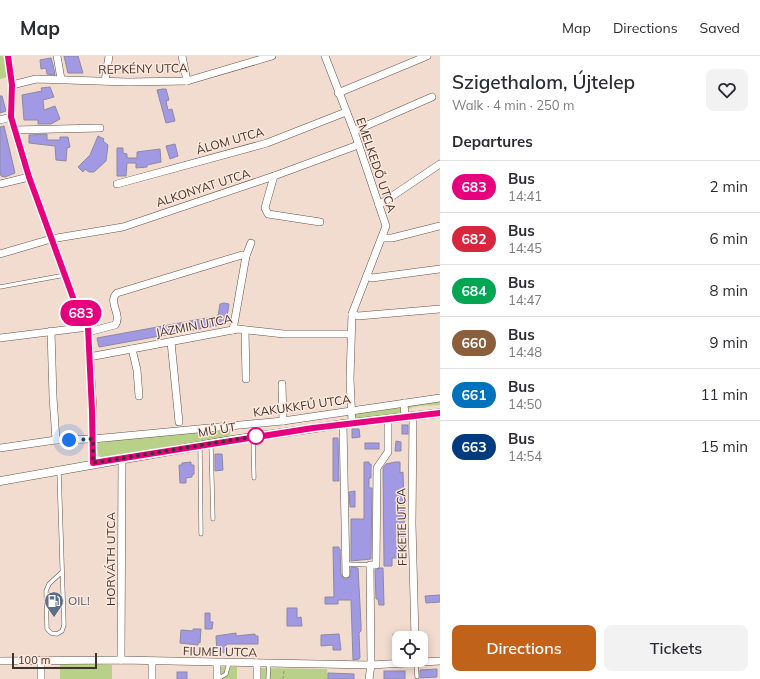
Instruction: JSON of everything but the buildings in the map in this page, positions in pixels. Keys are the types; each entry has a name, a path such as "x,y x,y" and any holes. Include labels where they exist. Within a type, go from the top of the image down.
{"street":[{"path":"8,56 12,85 11,117 29,177 51,239 75,303 88,329 93,463"},
{"path":"57,56 61,79"},
{"path":"105,81 109,56"},
{"path":"182,56 187,81"},
{"name":"REPKÉNY UTCA","path":"12,85 36,78 105,81 187,81 251,59 272,56"},
{"name":"EMELKEDŐ UTCA","path":"325,56 338,93 354,131 386,226 352,314 350,334 352,422"},
{"path":"338,93 428,56"},
{"path":"354,131 432,97"},
{"name":"ÁLOM UTCA","path":"117,184 267,142 346,112"},
{"path":"0,120 11,117"},
{"path":"15,130 100,128"},
{"name":"ALKONYAT UTCA","path":"0,254 51,239 123,227 274,176 358,145"},
{"path":"379,205 440,164"},
{"path":"274,176 266,204 268,214 320,222"},
{"path":"0,184 29,177"},
{"path":"382,238 392,238 440,226"},
{"path":"232,330 246,256 251,243"},
{"path":"0,338 51,331 88,329 116,325 118,317 113,300 117,293 202,266 242,255 246,256"},
{"path":"367,276 372,278 440,268"},
{"path":"352,314 358,316 440,309"},
{"name":"JÁZMIN UTCA","path":"89,357 232,330 284,334 350,334"},
{"path":"245,330 246,379"},
{"path":"51,331 56,440"},
{"path":"171,342 178,422"},
{"path":"132,349 137,370 139,396"},
{"path":"282,384 283,421"},
{"name":"KAKUKKFŰ UTCA","path":"0,448 56,440 93,439 283,421 351,410 374,409 388,404 440,398"},
{"name":"FEKETE UTCA","path":"404,403 409,417 415,631"},
{"name":"MŰ ÚT","path":"0,481 93,463 211,443 352,422 440,413"},
{"path":"369,679 372,665 370,565 376,565 377,468 388,452 388,419"},
{"path":"343,424 346,574"},
{"name":"HORVÁTH UTCA","path":"121,660 122,458"},
{"path":"41,660 41,679"},
{"name":"FIUMEI UTCA","path":"0,661 121,660 152,662 286,664 372,665 392,664"},
{"name":"FIUMEI UTCA","path":"428,662 440,661"},
{"path":"152,662 152,679"},
{"path":"217,663 217,677"},
{"path":"257,663 257,679"}],"lane":[{"path":"0,287 65,275"},
{"path":"253,437 254,478"},
{"path":"211,443 214,519"},
{"path":"200,445 201,534"},
{"path":"59,470 64,625 62,631 57,634 51,633 47,629 46,591 49,584 62,572"},
{"path":"346,564 370,565"},
{"path":"217,677 221,677 226,674 228,663"},
{"path":"268,679 269,663"},
{"path":"416,667 417,677"}],"path":[{"path":"283,679 286,664"}],"green space":[{"path":"0,56 5,56 8,77 0,79"},
{"path":"440,398 440,405 415,407 404,413 352,422 351,410"},
{"path":"230,429 230,435 226,437 101,458 98,455 96,447 98,443 121,439"},
{"path":"60,662 112,665 112,679 60,679"},
{"path":"218,667 237,667 237,679 218,679"},
{"path":"259,668 327,669 328,679 259,679"}],"bus line":[{"name":"683","path":"8,56 12,85 11,117 29,177 75,303 88,327 93,463 179,448 352,422 440,413"}],"place":[{"name":"OIL!","path":"54,618"}],"route":[{"path":"69,440 93,439 93,463 256,436"}]}
